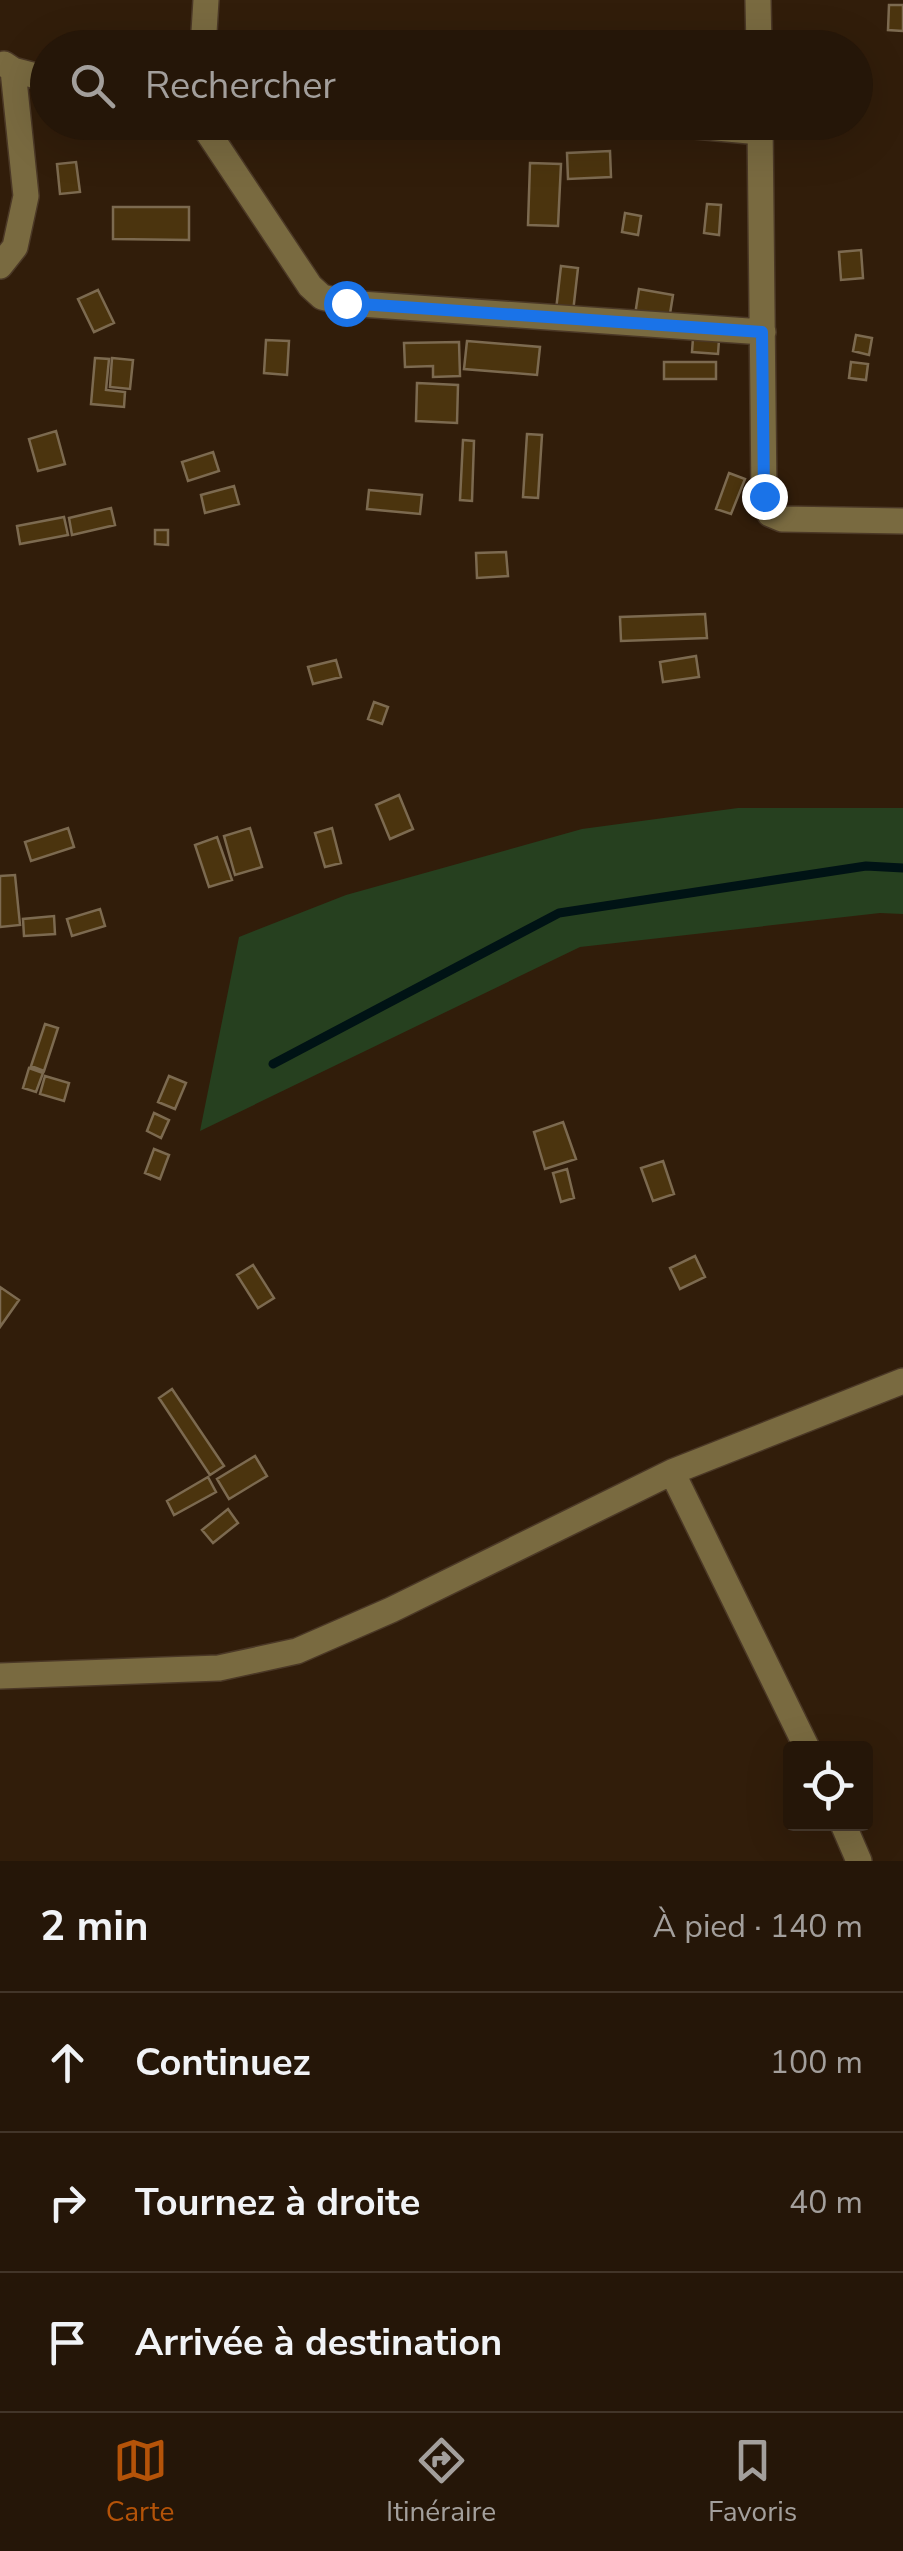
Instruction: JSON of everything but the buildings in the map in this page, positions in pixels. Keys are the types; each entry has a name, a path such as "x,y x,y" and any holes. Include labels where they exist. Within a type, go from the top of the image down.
{"street":[{"path":"204,30 206,0"},
{"path":"758,0 758,30"},
{"path":"0,266 15,246 26,196 7,66"},
{"path":"213,140 310,286 322,297 346,303 762,332"},
{"path":"760,140 764,496 770,514 782,519 903,520"},
{"path":"4,1669 219,1668 298,1651 391,1610 672,1472 903,1381"},
{"path":"672,1472 804,1741"},
{"path":"846,1831 859,1861"}],"green space":[{"path":"738,808 903,808 903,914 880,913 580,947 200,1131 239,937 346,895 582,829"}],"waterway":[{"path":"273,1064 559,913 866,866 903,868"}],"route":[{"path":"346,303 762,332 764,496"}]}
